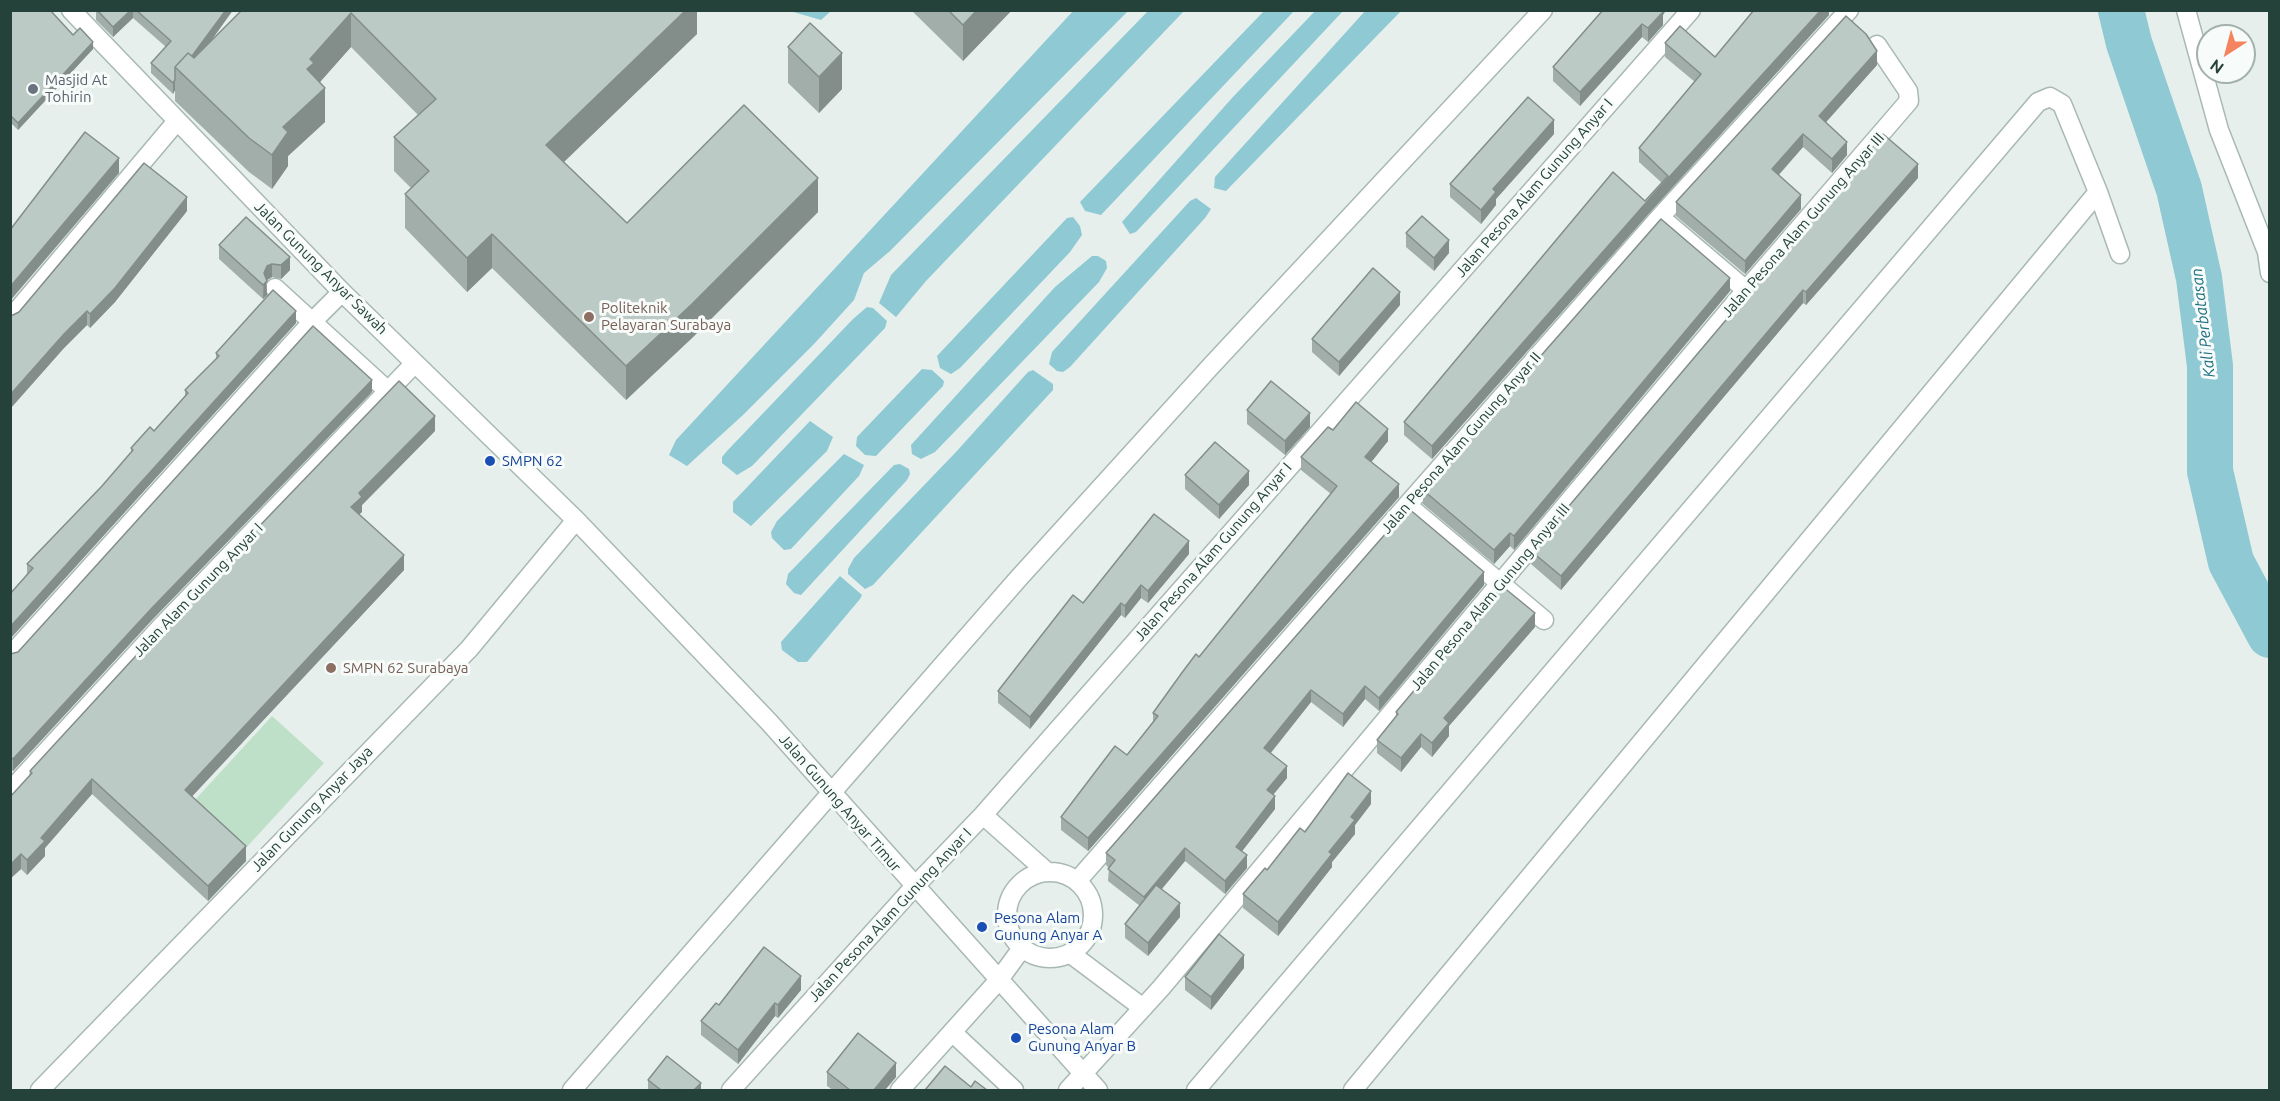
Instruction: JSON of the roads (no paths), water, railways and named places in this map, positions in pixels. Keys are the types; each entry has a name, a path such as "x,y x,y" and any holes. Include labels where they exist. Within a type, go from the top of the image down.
{"street":[{"name":"Jalan Gunung Anyar Sawah","path":"71,10 342,292 576,520"},
{"path":"572,1090 830,792 1203,375 1543,10"},
{"name":"Jalan Pesona Alam Gunung Anyar I","path":"731,1090 914,886 983,815 1691,10"},
{"name":"Jalan Pesona Alam Gunung Anyar II","path":"1078,880 1659,217 1849,10"},
{"path":"2186,10 2219,130 2267,252 2270,273"},
{"name":"Jalan Pesona Alam Gunung Anyar III","path":"1068,1090 1143,1008 1502,584 1746,290 1909,101 1908,91 1877,45"},
{"path":"1196,1090 2038,102 2050,97 2062,104 2098,192 2120,254"},
{"path":"10,319 177,121"},
{"path":"1353,1090 2098,192"},
{"path":"1659,217 1746,290"},
{"path":"275,288 388,391"},
{"path":"10,656 313,321 342,292"},
{"name":"Jalan Alam Gunung Anyar I","path":"10,791 159,629 415,363"},
{"path":"1407,505 1544,620"},
{"name":"Jalan Gunung Anyar Timur","path":"576,520 769,722 998,981 1098,1090"},
{"name":"Jalan Gunung Anyar Jaya","path":"40,1090 469,649 576,520"},
{"path":"983,815 1046,871"},
{"path":"1046,871 1064,873 1078,880 1089,894 1094,911 1092,928 1084,943 1071,954 1054,958 1038,956 1022,948 1011,935 1007,918 1008,901 1017,886 1030,875 1046,871"},
{"path":"900,1090 998,981 1022,948"},
{"path":"1071,954 1143,1008"},
{"path":"952,1032 1014,1090"}],"water":[{"path":"831,10 821,20 790,11"},
{"path":"1074,10 1128,11 890,251 864,273 854,300 743,415 687,466 669,455 676,440"},
{"path":"1149,10 1184,11 926,281 896,317 879,303 891,275"},
{"path":"1316,10 1343,11 1136,232 1130,234 1122,222 1232,98"},
{"path":"1366,10 1401,11 1226,191 1214,188 1215,177"},
{"path":"1264,11 1294,11 1101,215 1085,211 1080,202"},
{"path":"1196,198 1211,209 1205,218 1070,367 1063,372 1057,371 1049,364 1052,352 1190,201"},
{"path":"1073,217 1080,226 1082,235 1070,252 960,368 951,374 940,368 937,356 1067,218"},
{"path":"1092,256 1098,256 1106,261 1107,268 1099,282 935,452 921,459 912,454 911,445 1055,287"},
{"path":"867,307 873,308 887,321 885,328 752,466 737,475 722,463 722,457 727,451"},
{"path":"922,369 932,370 944,381 943,386 876,456 865,455 856,446 857,437"},
{"path":"1033,370 1053,384 1053,390 873,585 865,589 848,574 854,558 956,452 1028,372"},
{"path":"810,421 833,437 827,451 751,526 733,512 733,502"},
{"path":"844,454 864,465 859,476 791,549 784,550 772,538 771,532 777,521"},
{"path":"900,464 909,469 910,474 907,480 801,595 794,593 786,584 788,574 894,465"},
{"path":"840,576 862,595 807,662 798,662 782,650 781,642"}],"waterway":[{"name":"Kali Perbatasan","path":"2121,10 2129,43 2179,189 2199,278 2210,366 2210,471 2231,562 2270,635"}],"place":[{"name":"Masjid At Tohirin","path":"33,89"},
{"name":"Politeknik Pelayaran Surabaya","path":"589,317"},
{"name":"SMPN 62","path":"490,461"},
{"name":"SMPN 62 Surabaya","path":"331,668"},
{"name":"Pesona Alam Gunung Anyar A","path":"982,927"},
{"name":"Pesona Alam Gunung Anyar B","path":"1016,1038"}]}
